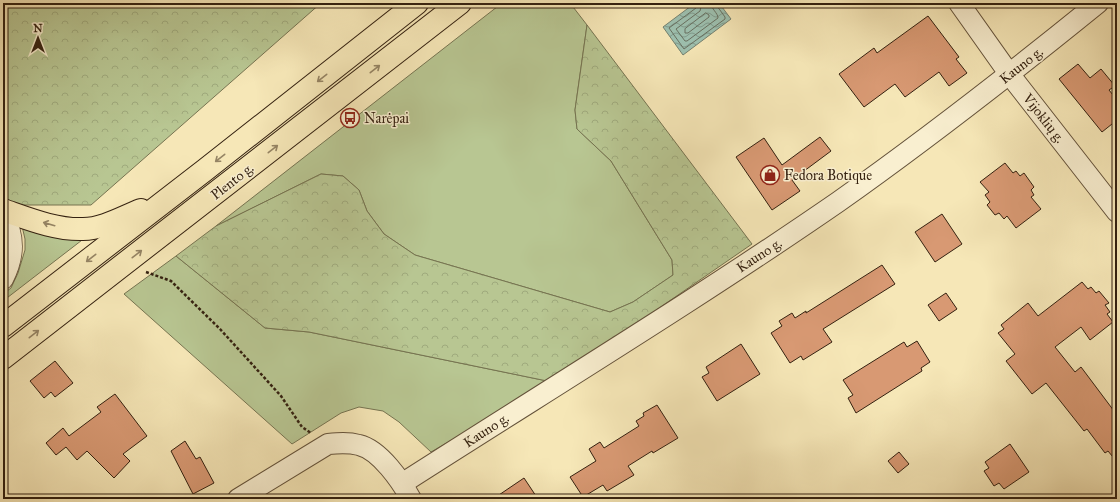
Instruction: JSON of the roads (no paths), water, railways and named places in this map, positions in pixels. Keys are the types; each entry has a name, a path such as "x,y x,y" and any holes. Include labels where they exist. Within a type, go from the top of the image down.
{"highway":[{"name":"Plento g.","path":"3,326 417,3"},
{"name":"Plento g.","path":"3,358 460,3"},
{"path":"3,210 61,228 84,229 106,224 167,199"}],"street":[{"name":"Vijoklių g.","path":"959,3 1010,74 1117,212"},
{"name":"Kauno g.","path":"407,491 764,252 869,179 1010,74 1098,3"},
{"path":"3,214 9,226 12,250 8,268 3,278"},
{"path":"238,499 328,444 343,443 360,445 371,450 381,458 407,491"}],"water":[{"path":"695,3 719,3 731,19 683,55 663,27"}],"place":[{"name":"Narėpai","path":"350,118"},
{"name":"Fedora Botique","path":"770,175"}]}
